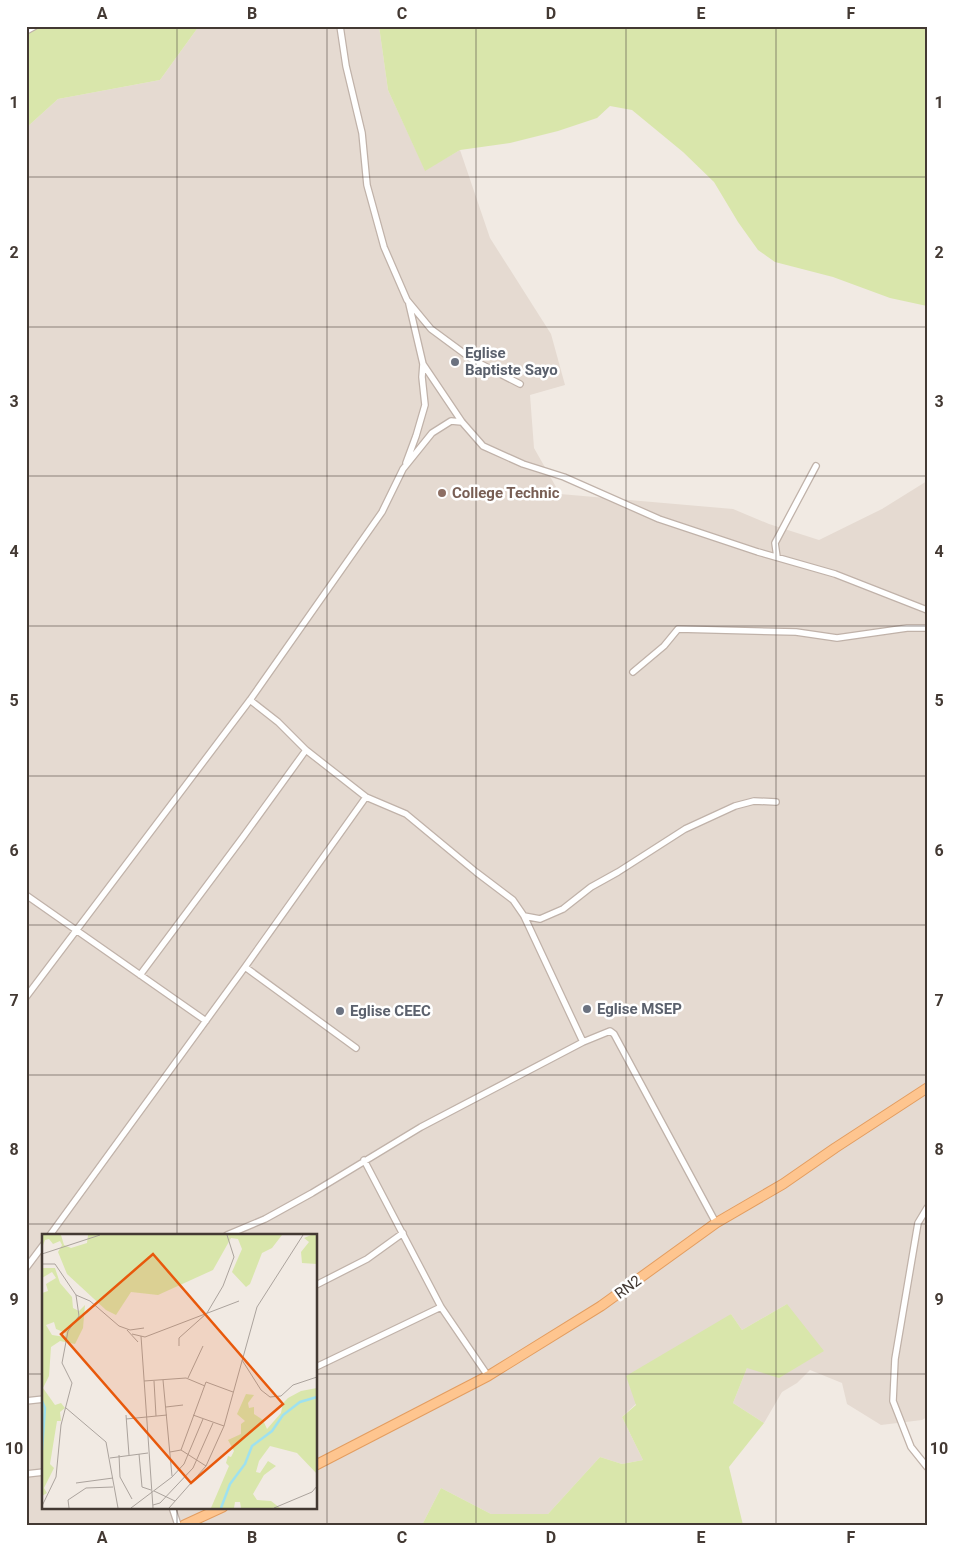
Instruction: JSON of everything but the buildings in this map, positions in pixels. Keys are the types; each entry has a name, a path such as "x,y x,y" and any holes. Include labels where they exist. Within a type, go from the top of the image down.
{"main road":[{"name":"RN2","path":"318,1464 488,1376 601,1306 716,1223 783,1184 842,1142 927,1088"},
{"path":"184,1525 221,1508"}],"street":[{"path":"26,32 35,26"},
{"path":"26,997 250,700 382,512 403,469 416,436 424,405 423,364 408,302 384,247 367,185 362,132 346,66 340,26"},
{"path":"408,302 429,327 473,360 520,384"},
{"path":"423,364 462,422 483,446 523,464 564,477 659,520 836,574 927,610"},
{"path":"403,469 432,433 451,422 462,422"},
{"path":"777,557 776,543 816,466"},
{"path":"633,672 664,646 678,630 796,632 837,638 907,628 927,628"},
{"path":"250,700 278,722 306,750 366,797 406,814 513,900 524,916 583,1042"},
{"path":"140,975 243,838 306,750"},
{"path":"51,1234 366,797"},
{"path":"524,916 540,919 563,909 590,887 618,872 685,829 754,801 776,802"},
{"path":"26,894 206,1021"},
{"path":"245,967 356,1048"},
{"path":"228,1234 265,1219 312,1193 421,1127 583,1042 610,1031 614,1034 716,1223"},
{"path":"364,1160 440,1307 488,1376"},
{"path":"927,1208 918,1223 894,1359 893,1401 911,1447 927,1467"},
{"path":"318,1284 368,1259 403,1233"},
{"path":"26,1268 42,1247"},
{"path":"38,1253 42,1256"},
{"path":"318,1366 440,1307"},
{"path":"26,1401 42,1399"},
{"path":"26,1474 42,1472"},
{"path":"172,1508 178,1525"}],"shaded area":[{"path":"199,26 379,26 388,90 425,170 460,150 490,238 551,334 565,385 530,395 534,448 560,494 733,509 769,524 819,540 882,509 927,481 927,1417 922,1420 881,1425 847,1404 842,1383 810,1370 797,1383 782,1392 764,1423 733,1403 747,1368 787,1304 742,1330 731,1314 622,1417 643,1460 622,1464 600,1457 548,1514 491,1514 441,1488 422,1525 26,1525 26,128 58,99 160,80"}],"green space":[{"path":"26,26 199,26 160,80 58,99 26,128"},
{"path":"379,26 927,26 927,306 890,298 833,277 775,262 758,250 738,222 714,182 683,152 632,110 610,106 597,118 558,131 510,143 460,150 425,171 388,90"},
{"path":"787,1304 824,1351 779,1378 747,1368 733,1403 764,1423 729,1467 743,1525 422,1525 441,1488 491,1514 548,1514 600,1457 622,1464 643,1460 622,1417 636,1405 626,1376 731,1314 742,1330"}],"place":[{"name":"Eglise Baptiste Sayo","path":"455,362"},
{"name":"College Technic","path":"442,493"},
{"name":"Eglise MSEP","path":"587,1009"},
{"name":"Eglise CEEC","path":"340,1011"}]}
